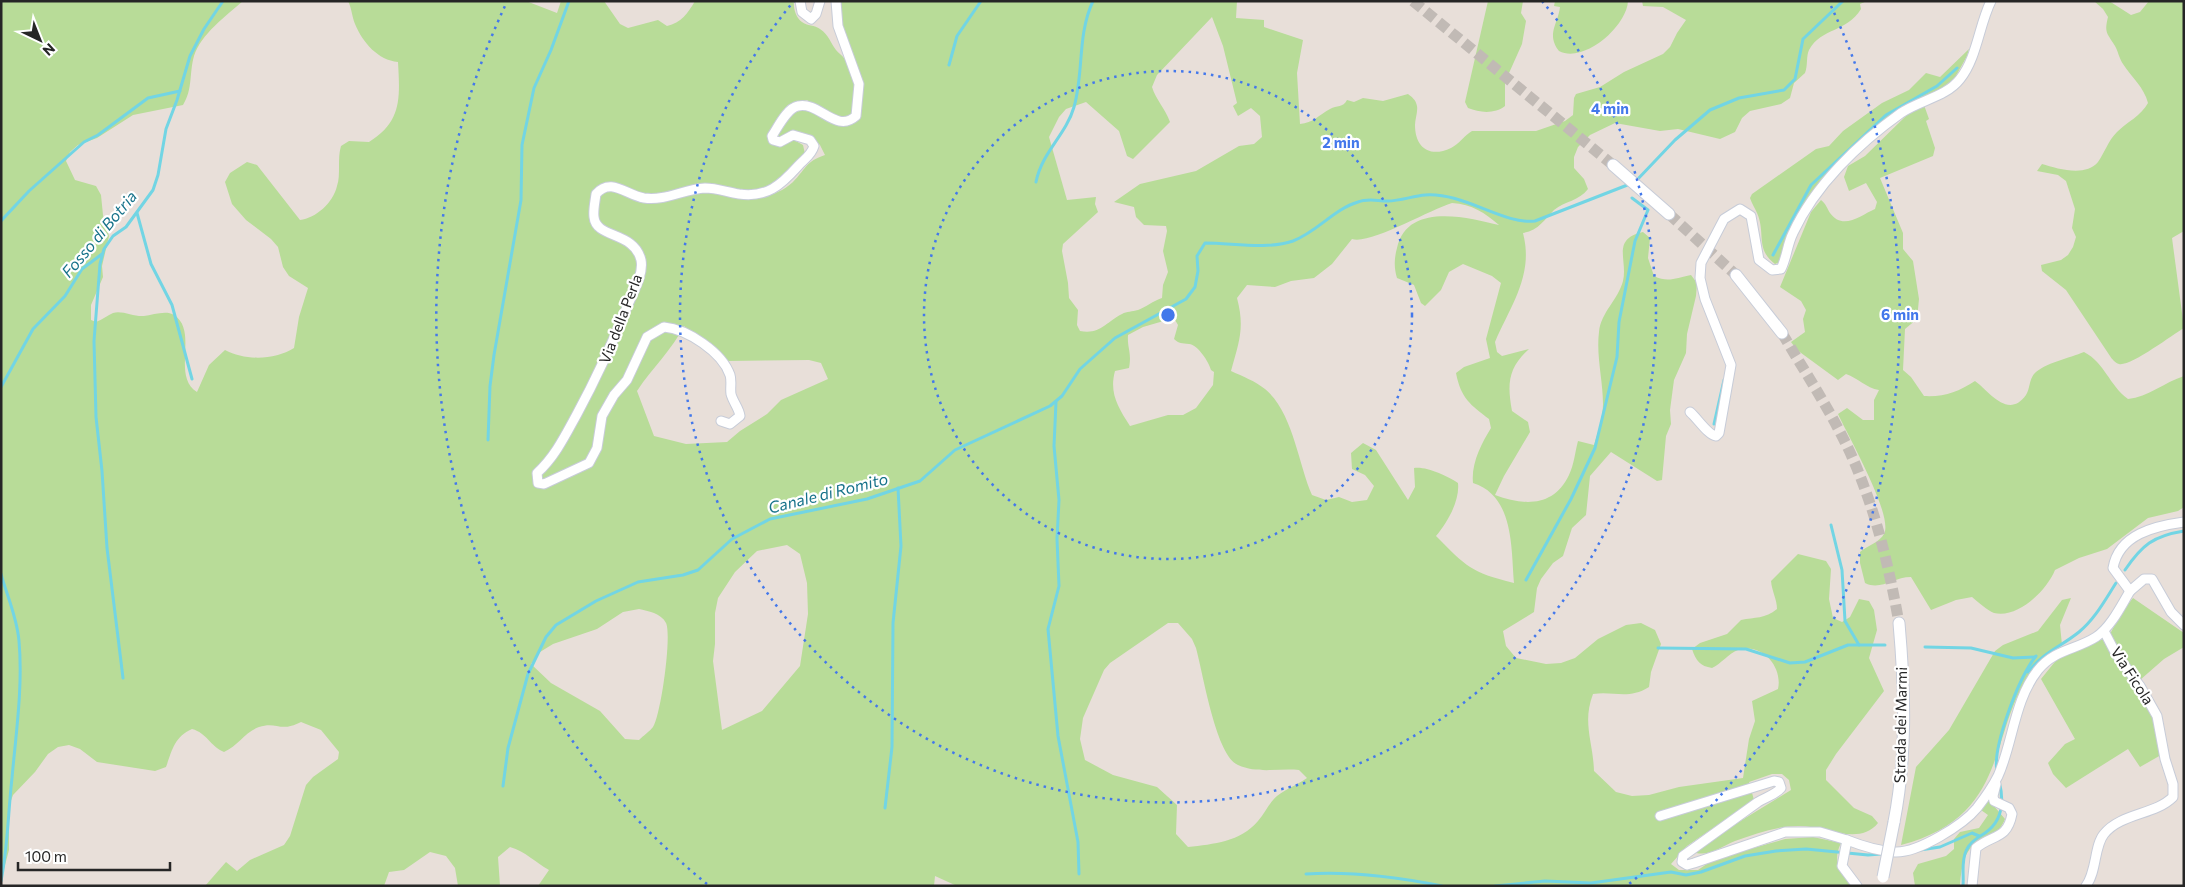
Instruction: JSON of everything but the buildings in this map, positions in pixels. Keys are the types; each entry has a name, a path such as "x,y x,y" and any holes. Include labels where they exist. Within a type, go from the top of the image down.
{"main road":[{"path":"1613,165 1669,214"},
{"path":"1736,275 1782,333"},
{"name":"Strada dei Marmi","path":"1882,882 1902,780 1904,677 1899,623"}],"street":[{"path":"800,1 802,12 811,19 816,14 820,1"},
{"name":"Via della Perla","path":"721,420 730,424 740,416 731,395 730,377 727,369 702,343 685,332 664,327 647,337 626,380 614,395 602,416 597,448 589,462 544,484 538,483 536,479 537,474 564,437 605,360 639,278 641,263 638,250 626,238 615,237 596,225 594,218 596,194 607,186 614,186 643,198 672,197 703,188 753,194 778,187 790,177 802,161 812,154 814,146 810,140 793,135 780,142 773,140 774,133 791,110 798,106 805,106 841,122 851,120 856,116 859,84 838,26 836,1"},
{"path":"1690,412 1704,425 1709,433 1716,436 1719,433 1732,365 1708,307 1700,278 1703,255 1724,220 1740,209 1747,211 1751,216 1759,260 1772,270 1781,269 1788,257 1792,234 1822,185 1865,142 1903,112 1950,89 1959,81 1969,63 1982,19 1991,1"},
{"path":"2128,590 2115,572 2115,560 2121,548 2133,538 2154,526 2184,522"},
{"path":"1972,886 1976,848 1999,837 2010,828 2012,814 2009,808 1994,801 1992,796 2021,705 2037,672 2056,654 2084,643 2104,631 2128,590 2144,579 2152,579 2172,612 2184,625"},
{"name":"Via Ficola","path":"2086,886 2090,882 2101,839 2105,832 2132,816 2167,803 2173,797 2173,784 2165,759 2156,716 2140,686 2116,654 2104,631"},
{"path":"1660,816 1774,781 1779,782 1782,788 1778,792 1760,800 1732,823 1710,836 1683,856 1682,862 1687,865 1694,863 1785,832 1820,832 1846,844 1896,852 1918,847 1948,831 1969,816 1977,808 1998,776"},
{"path":"1846,844 1842,866 1857,886"}],"green space":[{"path":"1,1 243,1 208,33 197,48 194,56 190,87 183,105 133,115 97,138 78,145 70,152 66,161 75,180 96,186 101,195 103,215 109,236 102,266 103,277 91,305 91,320 96,322 117,312 140,316 163,313 174,315 181,322 184,332 186,375 190,385 197,392 209,365 225,350 233,354 260,358 278,355 294,348 299,317 308,288 289,276 283,267 278,247 271,239 246,220 232,204 225,182 230,173 247,162 257,165 300,220 306,219 323,209 335,192 338,181 341,146 349,141 369,142 388,126 397,108 399,87 398,62 391,61 378,54 362,38 355,24 348,1 526,1 557,13 561,1 604,1 620,24 628,28 658,20 667,26 672,25 684,17 695,1 794,1 795,13 798,18 804,23 823,31 848,64 854,79 856,104 851,117 841,120 815,107 807,100 788,105 781,112 772,128 769,143 778,146 794,140 803,145 805,154 787,176 757,199 785,188 810,163 825,155 820,145 811,136 786,135 778,137 787,120 797,112 807,111 846,126 855,122 860,115 862,101 840,15 841,1 1237,1 1236,18 1264,20 1264,27 1303,40 1297,73 1300,124 1344,104 1347,100 1354,102 1363,98 1383,101 1408,94 1415,100 1417,106 1415,125 1418,140 1425,149 1437,152 1451,148 1472,131 1536,131 1565,121 1573,115 1576,94 1600,87 1624,72 1663,54 1670,47 1686,20 1663,7 1643,6 1642,1 1867,1 1860,4 1861,9 1855,17 1820,37 1814,43 1808,52 1805,73 1794,83 1790,98 1781,104 1750,111 1742,118 1735,132 1720,139 1678,129 1660,131 1615,123 1590,135 1578,147 1574,157 1574,168 1584,179 1588,189 1576,199 1554,210 1533,230 1523,233 1526,263 1523,276 1514,302 1495,342 1497,352 1502,356 1529,349 1513,370 1510,393 1512,411 1528,422 1530,432 1495,495 1517,501 1537,501 1547,498 1563,485 1571,471 1578,441 1594,445 1603,409 1598,350 1600,325 1621,288 1624,273 1623,251 1627,240 1633,235 1643,232 1650,238 1648,258 1654,276 1668,280 1691,275 1697,283 1696,296 1687,334 1686,353 1674,380 1670,410 1671,424 1666,436 1662,480 1657,481 1611,452 1590,476 1586,515 1572,528 1563,556 1553,563 1541,579 1537,588 1534,612 1503,631 1506,646 1516,658 1546,664 1561,663 1575,658 1598,639 1626,625 1641,623 1655,630 1661,644 1651,672 1649,687 1628,694 1593,694 1588,714 1588,723 1594,771 1616,792 1632,796 1649,795 1679,787 1743,778 1749,739 1755,721 1752,701 1778,689 1777,672 1769,658 1755,650 1747,648 1738,650 1712,668 1704,666 1699,662 1692,649 1700,643 1727,634 1741,620 1764,616 1777,609 1771,581 1798,554 1826,561 1831,569 1829,599 1833,618 1842,622 1850,617 1859,599 1869,601 1874,610 1877,630 1869,658 1884,691 1836,754 1826,770 1826,780 1854,808 1872,816 1878,823 1870,830 1851,834 1808,827 1782,827 1743,838 1711,852 1696,853 1703,844 1791,790 1789,780 1782,774 1772,774 1749,782 1754,800 1687,846 1671,864 1679,870 1698,870 1714,859 1785,839 1813,837 1841,843 1837,861 1852,886 957,886 935,876 934,886 538,886 549,870 526,854 510,847 498,857 500,886 458,886 455,868 446,856 430,852 404,870 389,872 384,886 205,886 226,862 237,871 250,860 284,845 290,836 306,785 313,777 338,759 339,752 321,730 301,722 288,727 270,725 259,727 224,752 201,733 192,729 177,740 166,767 155,771 97,762 80,749 69,745 58,747 48,754 35,772 13,795 9,806 9,850 1,880","holes":["1212,17 1223,46 1237,103 1233,106 1238,116 1251,108 1260,116 1262,137 1254,144 1239,146 1196,171 1140,184 1114,202 1134,207 1136,217 1144,225 1166,226 1167,231 1163,251 1168,272 1163,285 1162,298 1138,310 1124,313 1098,329 1087,332 1080,331 1077,325 1078,310 1069,298 1062,251 1063,244 1098,212 1095,204 1096,197 1067,200 1049,137 1059,117 1066,109 1086,102 1119,131 1127,156 1133,159 1170,122 1152,87 1157,75","1452,203 1466,205 1478,210 1499,225 1455,217 1425,218 1413,224 1403,233 1396,252 1395,267 1397,278 1414,285 1421,303 1425,306 1441,290 1449,272 1463,264 1492,276 1501,283 1486,339 1490,358 1464,367 1456,373 1464,395 1477,410 1489,419 1491,428 1477,454 1473,483 1486,490 1496,499 1503,511 1511,539 1514,583 1470,567 1436,536 1452,511 1458,490 1458,483 1443,475 1431,470 1414,468 1415,487 1408,500 1376,450 1363,443 1351,453 1352,469 1365,475 1374,486 1367,500 1352,502 1339,497 1326,500 1312,495 1294,439 1282,411 1265,389 1231,371 1239,343 1241,327 1237,298 1247,285 1275,287 1291,281 1314,278 1332,264 1352,239 1372,237","1167,320 1175,320 1178,325 1174,339 1179,343 1196,347 1214,372 1213,385 1196,408 1183,415 1168,415 1130,426 1118,406 1113,386 1115,371 1129,368 1128,335 1143,327","684,326 727,361 809,360 821,363 828,379 781,400 767,414 740,431 727,442 686,444 654,436 637,391 674,343","787,545 800,554 807,583 808,614 800,666 762,711 722,730 713,661 715,613 718,598 735,572 757,551","639,609 658,615 666,623 667,658 659,707 653,727 639,740 625,739 600,711 551,683 531,664 540,652 553,644 597,629 623,612","1168,623 1178,623 1192,639 1196,648 1211,712 1223,746 1230,758 1238,765 1246,768 1299,770 1307,778 1277,796 1258,821 1243,834 1226,841 1188,847 1176,834 1177,805 1157,787 1113,775 1085,760 1080,739 1083,718 1104,670 1110,663"]},
{"path":"1488,1 1523,1 1521,13 1526,21 1522,44 1505,82 1505,106 1501,109 1487,112 1468,108 1465,102"},
{"path":"1555,1 1628,1 1626,11 1620,21 1602,40 1592,47 1569,54 1559,51 1553,39 1560,7 1554,6"},
{"path":"2094,1 2109,1 2131,15 2140,12 2149,1 2184,1 2184,231 2172,238 2184,328 2141,356 2124,364 2116,363 2113,360 2066,290 2042,271 2041,265 2061,260 2068,255 2073,247 2076,237 2072,228 2075,209 2066,181 2058,175 2037,171 2042,164 2079,171 2093,167 2114,135 2142,112 2148,103 2141,87 2126,69 2108,35 2106,26 2108,17 2103,9"},
{"path":"1969,49 1952,83 1944,89 1903,105 1829,174 1780,262 1775,264 1765,253 1763,247 1760,220 1750,198 1752,194 1816,149 1829,146 1843,131 1882,103 1909,90 1926,73 1940,77"},
{"path":"1924,105 1929,119 1926,121 1935,148 1933,156 1880,178 1903,233 1903,249 1913,261 1919,299 1917,319 1905,329 1903,370 1911,377 1924,396 1938,396 1951,393 1975,381 1999,401 2012,405 2019,402 2026,395 2032,376 2038,370 2084,352 2097,362 2128,399 2143,395 2184,376 2184,507 2178,511 2148,518 2107,549 2079,558 2055,570 2039,594 2013,612 2003,614 1991,612 1972,597 1956,600 1931,610 1911,577 1898,579 1882,585 1865,583 1860,563 1860,552 1882,537 1885,524 1876,493 1838,414 1847,408 1863,420 1874,420 1874,400 1879,390 1846,374 1838,380 1797,350 1791,342 1805,332 1803,319 1806,310 1801,301 1780,287 1811,212 1821,200 1830,213 1841,221 1858,218 1875,209 1877,202 1866,183 1849,191 1844,177 1848,166 1865,156 1908,114"},
{"path":"2071,598 2060,625 2062,645 2035,668 2018,694 1986,781 1969,807 1942,829 1901,845 1916,767 1949,730 1995,651 2003,645 2038,631 2062,600"},
{"path":"2133,598 2184,633 2184,647 2164,659 2140,680 2110,634 2121,613"},
{"path":"2103,639 2141,693 2149,708 2161,755 2140,767 2128,749 2066,788 2053,774 2048,763 2065,744 2075,739 2041,679 2058,658"},
{"path":"1988,799 2005,819 1996,832 1981,840 1968,851 1962,868 1960,886 1915,886 1913,873 1918,864 1946,856 1954,849 1954,839 1960,832 1979,828 1988,815 1981,810"}],"waterway":[{"path":"123,678 107,548 96,417 94,341 100,264 104,249 113,236 126,227 153,190 158,175 166,129 190,56 204,29 223,1"},
{"path":"488,440 490,386 494,355 521,200 522,145 534,88 551,50 569,1"},
{"path":"949,65 957,36 981,1"},
{"path":"1036,182 1043,162 1066,126 1074,107 1085,27 1093,1"},
{"name":"Canale di Romito","path":"1636,181 1675,140 1710,110 1739,98 1784,90 1795,79 1803,39 1843,1"},
{"path":"1773,255 1811,185 1886,115 1937,86 1957,68"},
{"path":"1,221 29,191 84,142 98,135 148,98 180,91"},
{"name":"Canale di Romito","path":"503,786 508,748 528,674 546,637 556,625 596,601 638,582 683,575 698,570 732,539 770,519 867,499 920,481 955,450 1050,406 1062,396 1080,369 1115,338 1186,299 1195,287 1198,271 1197,256 1205,243 1261,246 1283,244 1302,237 1349,205 1369,200 1393,201 1425,195 1440,195 1454,198 1510,218 1535,221 1630,184"},
{"path":"1526,580 1571,499 1595,448 1617,357 1619,322 1635,241 1648,210 1632,198"},
{"path":"137,213 151,264 172,305 192,379"},
{"name":"Fosso di Botria","path":"1,387 33,329 65,296 82,269 102,254"},
{"path":"1714,424 1724,380"},
{"path":"1056,402 1054,446 1059,500 1057,539 1059,586 1048,629 1058,736 1078,842 1079,874"},
{"path":"885,808 892,747 893,623 901,546 898,488"},
{"path":"1831,525 1842,570 1845,621 1859,645"},
{"path":"2125,570 2137,554 2149,543 2164,536 2184,531"},
{"path":"1,574 18,632 20,658 18,709 7,842 1,881"},
{"path":"2028,672 2046,654 2085,627 2116,583"},
{"path":"1658,648 1746,649 1790,663 1805,662 1848,645 1885,645"},
{"path":"1925,647 1971,648 2013,658 2035,657"},
{"path":"1997,772 1999,746 2008,712 2022,679 2036,656"},
{"path":"1963,886 1964,855 1967,848 1974,840 1991,828 1999,816 2002,802 1999,781"},
{"path":"1920,850 1940,847 1972,833 1979,836"},
{"path":"1495,886 1545,881 1591,883 1671,872 1686,875 1701,872 1745,856 1776,851 1806,849 1868,855 1881,854"},
{"path":"1306,874 1340,873 1408,880 1442,886"}],"tunnel":[{"path":"1413,1 1613,165"},
{"path":"1669,214 1736,275"},
{"path":"1782,333 1844,439 1860,476 1873,512 1883,549 1899,623"}]}
